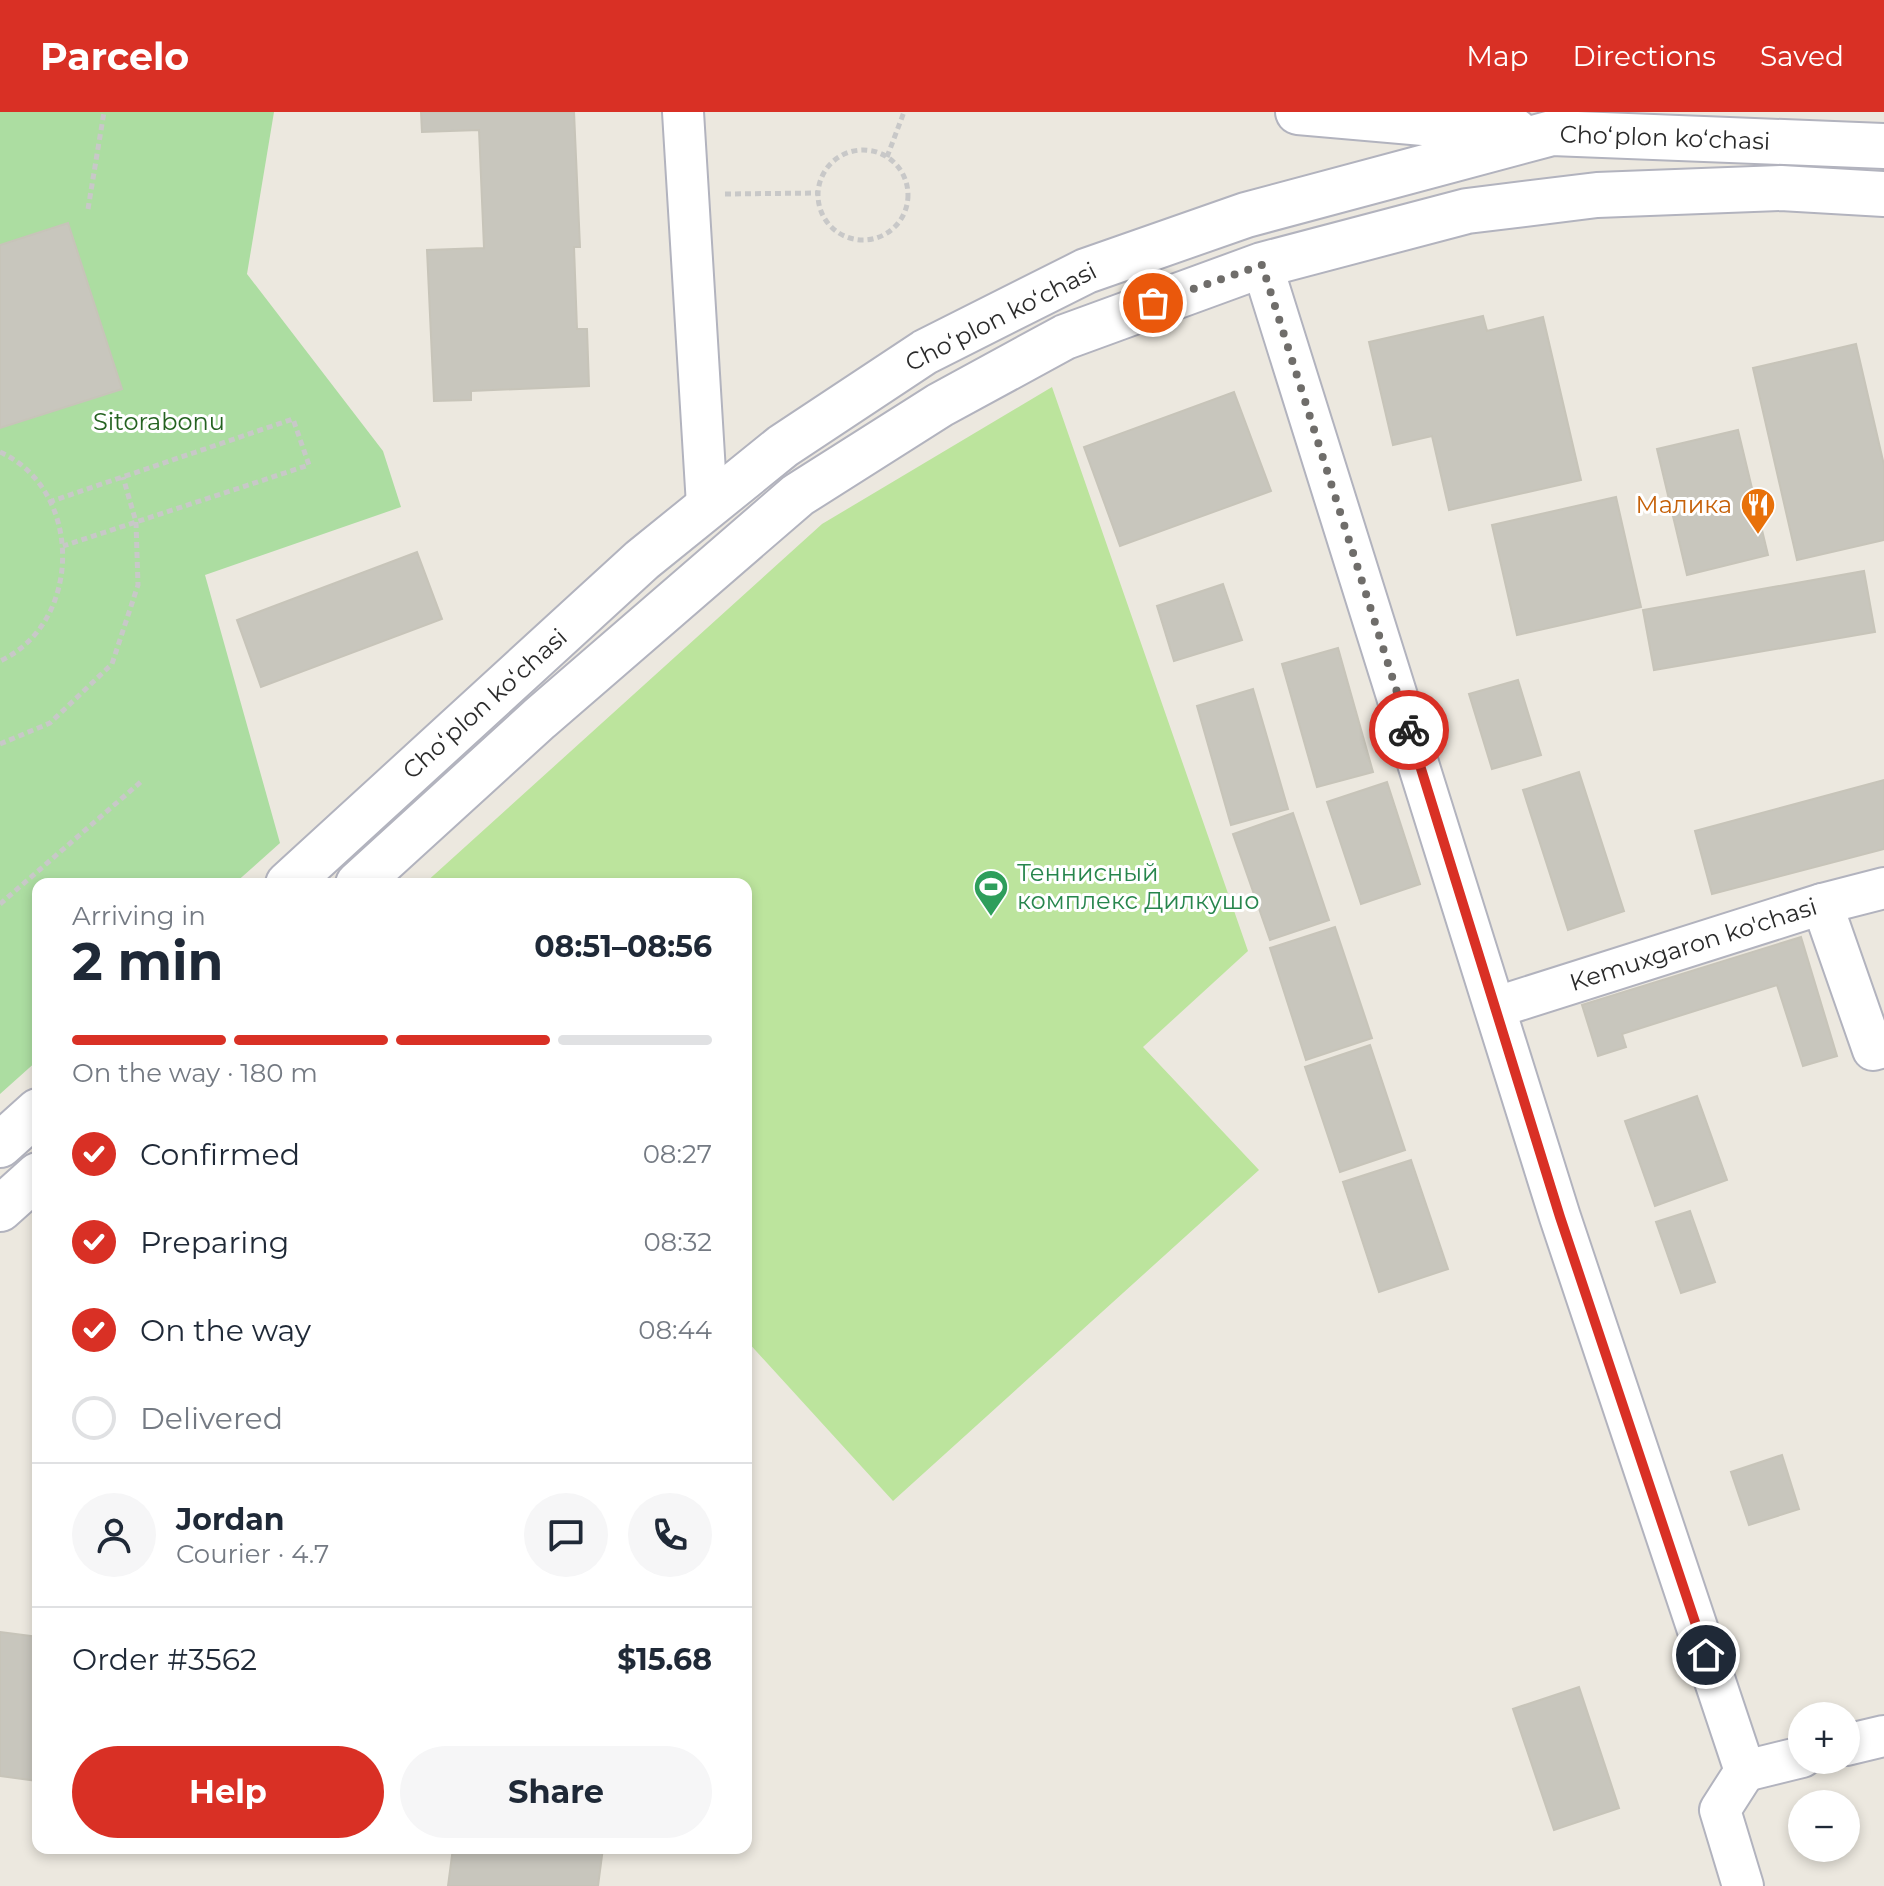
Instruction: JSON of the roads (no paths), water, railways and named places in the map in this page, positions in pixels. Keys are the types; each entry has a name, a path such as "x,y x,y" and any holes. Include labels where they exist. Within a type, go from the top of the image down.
{"main road":[{"path":"1298,112 1552,133"},
{"name":"Choʻplon koʻchasi","path":"295,878 707,505 783,446 925,352 1086,271 1246,215 1366,180 1552,133 1884,146"},
{"name":"Choʻplon koʻchasi","path":"365,878 539,719 798,495 940,405 1065,337 1262,265 1467,211 1597,195 1781,188 1884,194"},
{"path":"0,1145 32,1116"},
{"path":"0,1209 32,1180"}],"street":[{"path":"683,112 707,505"},
{"path":"1262,265 1497,1007 1560,1217 1745,1771"},
{"path":"1822,904 1884,888"},
{"name":"Kemuxgaron ko'chasi","path":"1497,1007 1822,904 1880,1058"},
{"path":"1860,1742 1884,1736"},
{"path":"1743,1886 1720,1810 1745,1771 1788,1760"}],"place":[{"name":"Малика","path":"1758,536"},
{"name":"Теннисный комплекс Дилкушо","path":"991,918"}],"park label":[{"name":"Sitorabonu","path":"159,422"}]}
